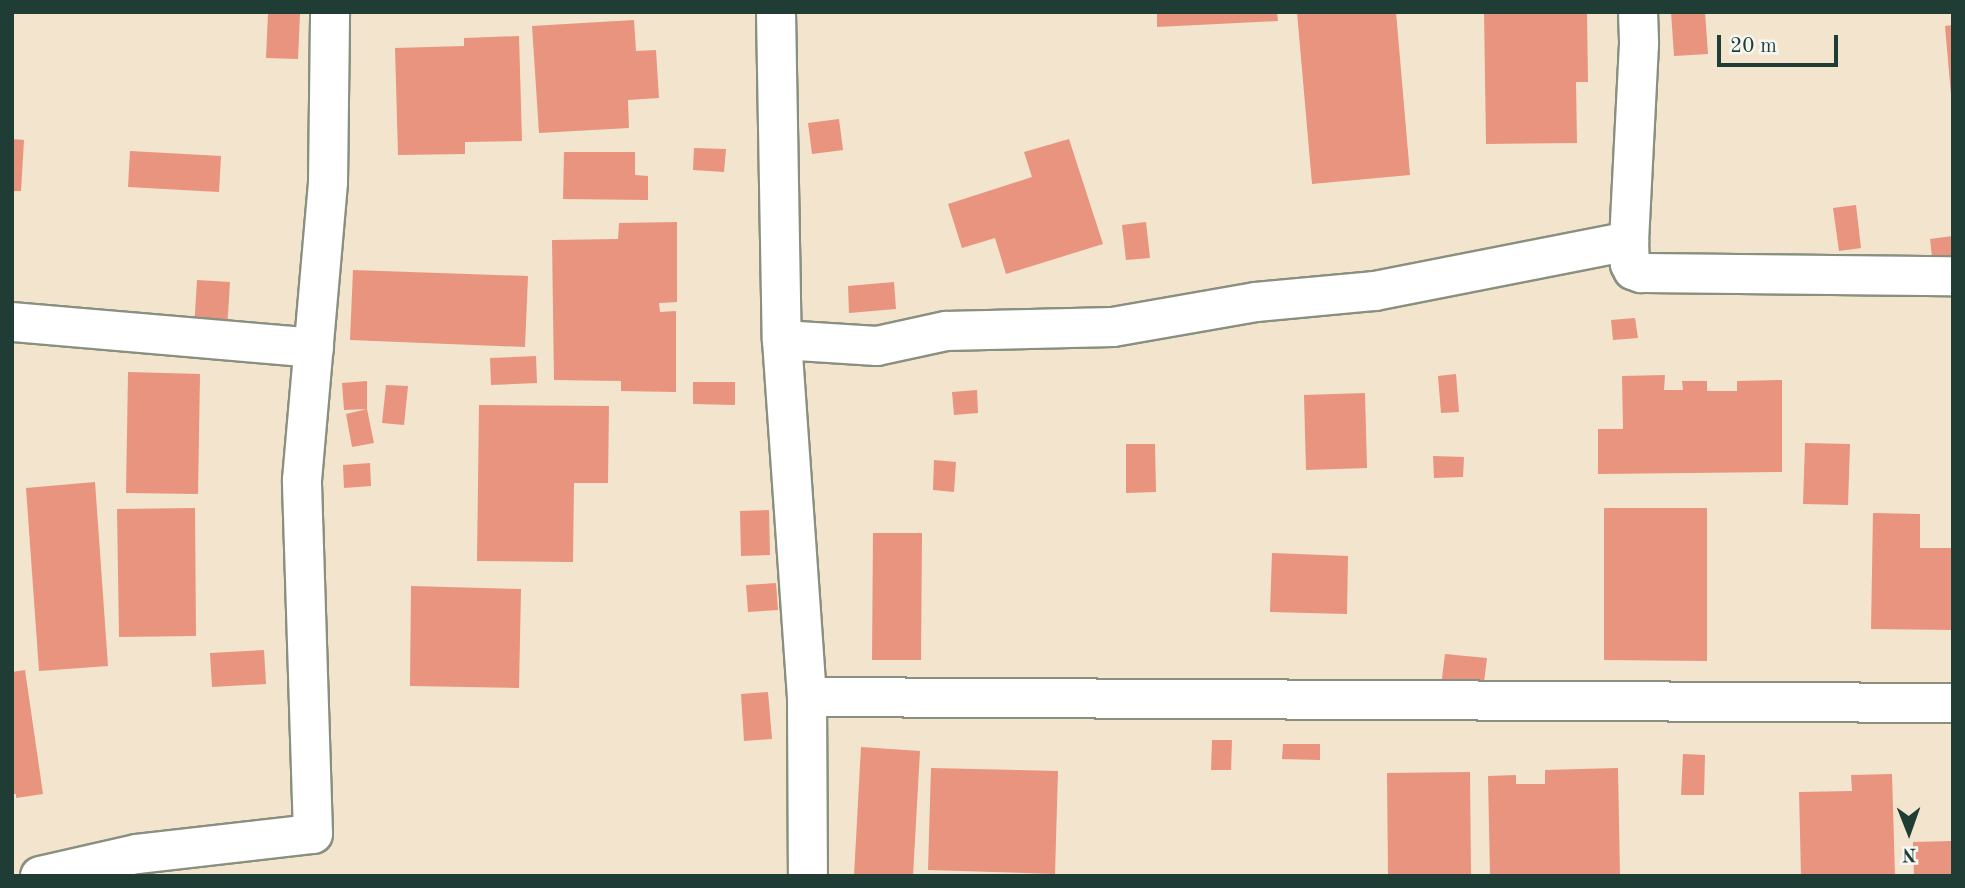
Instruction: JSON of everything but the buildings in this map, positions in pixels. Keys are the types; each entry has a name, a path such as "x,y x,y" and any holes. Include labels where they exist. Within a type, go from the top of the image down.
{"street":[{"path":"40,876 137,854 313,834 302,480 327,182 330,12"},
{"path":"776,12 782,340 807,697 808,876"},
{"path":"1638,12 1630,264 1641,273 1953,276"},
{"path":"782,340 877,346 946,331 1113,327 1256,302 1375,292 1629,241"},
{"path":"12,322 314,348"},
{"path":"807,697 1953,703"}]}
